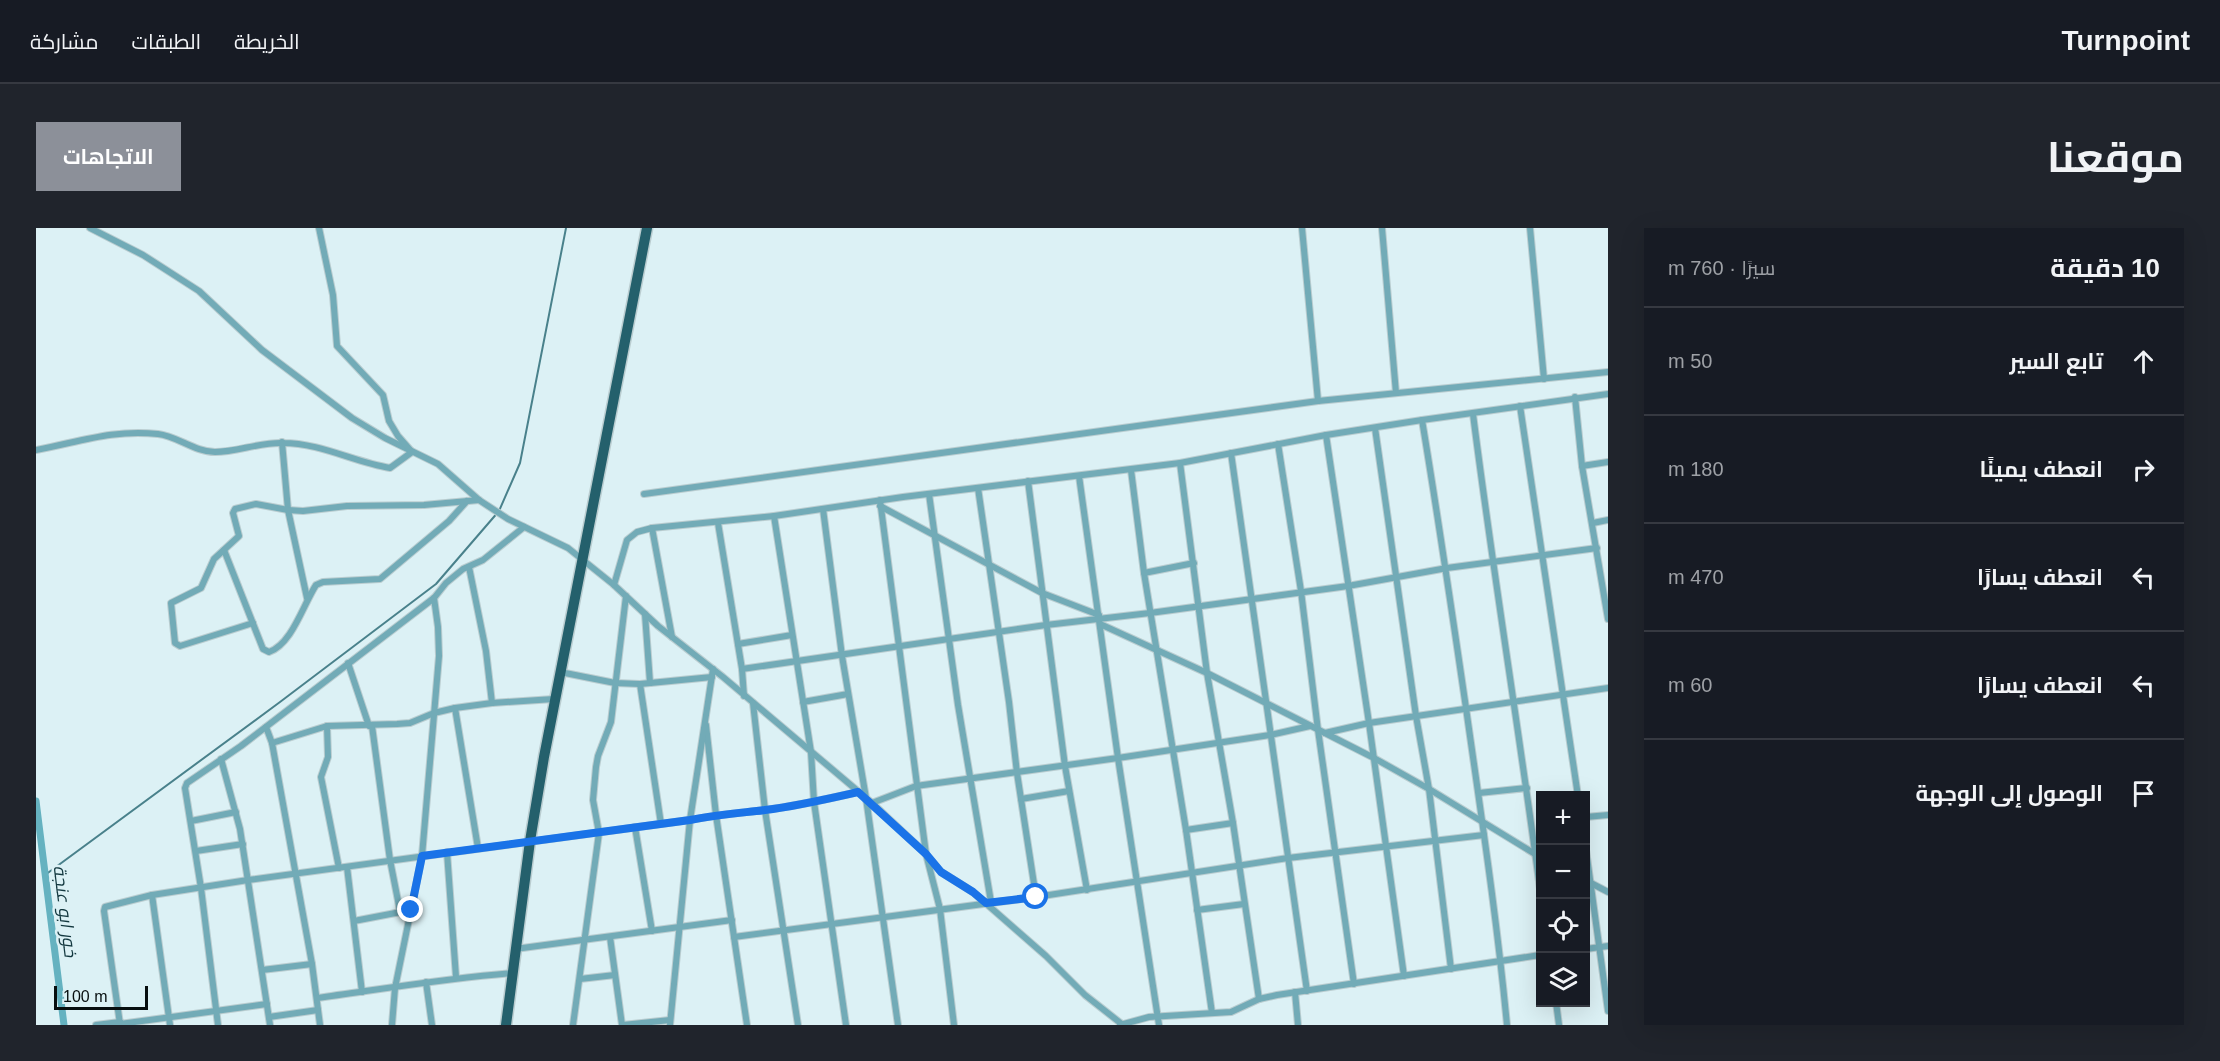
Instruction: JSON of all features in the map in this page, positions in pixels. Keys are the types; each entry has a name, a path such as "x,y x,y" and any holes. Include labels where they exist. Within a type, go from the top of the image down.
{"highway":[{"path":"506,1025 530,841 554,699 647,228"}],"street":[{"path":"90,228 143,255 199,291 251,341 315,392 363,425 438,464 479,500 524,527 568,548 872,803 926,854 941,872 988,903 1046,956 1085,996 1122,1025 1149,1017 1236,1011 1259,999 1295,992 1536,956"},
{"path":"319,228 333,295 337,346 383,395 389,421 412,452"},
{"path":"1302,228 1318,401"},
{"path":"1382,228 1396,393"},
{"path":"1530,228 1544,379"},
{"path":"644,494 1318,401 1608,372"},
{"path":"614,585 627,540 637,532 652,528 774,516 1028,481 1131,470 1326,435 1608,394"},
{"path":"1575,397 1582,465 1597,548 1605,578 1608,619"},
{"path":"1520,406 1544,554 1577,791"},
{"path":"1473,414 1492,562 1536,845"},
{"path":"1422,420 1447,568 1479,793 1507,1025"},
{"path":"1376,428 1416,716 1429,789 1451,969"},
{"path":"36,450 85,438 122,433 159,434 216,452 282,442 335,452 390,468 412,452"},
{"path":"1326,435 1404,976"},
{"path":"282,442 288,510 307,598"},
{"path":"1278,444 1321,732 1354,984"},
{"path":"1231,453 1307,991"},
{"path":"1582,465 1608,462"},
{"path":"1180,463 1217,742 1233,823 1259,999"},
{"path":"1131,470 1144,573 1186,830 1212,1013"},
{"path":"1079,476 1118,758 1159,1025"},
{"path":"1028,481 1065,766 1087,890"},
{"path":"978,488 1036,897"},
{"path":"929,494 988,903"},
{"path":"253,623 180,646 175,643 171,603 201,588 212,563 239,536 233,513 235,509 256,504 288,510 479,500"},
{"path":"224,550 264,650 272,651 284,641 294,626 316,585 323,582 381,579 449,521 467,501"},
{"path":"880,503 935,536 1042,593 1100,619 1157,650 1374,758 1536,854"},
{"path":"880,503 916,786 926,854 940,909 954,1025"},
{"path":"823,509 842,656 866,798 898,1025"},
{"path":"774,516 811,752 814,802 846,1025"},
{"path":"1593,523 1608,520"},
{"path":"718,522 742,669 744,696"},
{"path":"218,1025 186,785 266,727 434,598 446,583 463,569 487,557 524,527"},
{"path":"652,528 672,637"},
{"path":"742,669 1046,625 1348,586 1447,568 1597,548"},
{"path":"1144,573 1194,563"},
{"path":"469,567 486,651 492,703"},
{"path":"573,1025 599,832 593,800 596,766 611,722 626,596"},
{"path":"392,1025 395,988 422,856 439,648 434,598"},
{"path":"645,613 650,683"},
{"path":"738,644 792,635"},
{"path":"348,663 371,726 390,860 400,911"},
{"path":"610,937 622,1025 670,1022 690,820 713,669"},
{"path":"560,672 615,683 640,684 712,677"},
{"path":"640,684 661,824"},
{"path":"1321,732 1608,688"},
{"path":"803,702 848,694"},
{"path":"272,743 327,726 410,723 434,713 455,708 554,699"},
{"path":"753,703 765,810 798,1025"},
{"path":"455,708 478,848"},
{"path":"705,715 716,815 747,1025"},
{"path":"327,726 328,757 321,777 339,868"},
{"path":"872,803 916,786 1270,735 1311,726"},
{"path":"266,727 272,743 312,964 320,1025"},
{"path":"221,759 243,844 270,1025"},
{"path":"1479,793 1527,788"},
{"path":"1021,799 1069,791"},
{"path":"120,1024 104,910 108,905 152,895 248,880 765,810 858,792"},
{"path":"191,821 236,812"},
{"path":"1590,817 1608,815"},
{"path":"1186,830 1233,823"},
{"path":"635,827 652,931"},
{"path":"734,937 1087,890 1288,858 1484,835"},
{"path":"196,851 243,844"},
{"path":"447,852 456,977"},
{"path":"347,867 362,992"},
{"path":"1590,883 1608,892"},
{"path":"1590,894 1608,1011"},
{"path":"152,895 169,1022"},
{"path":"1197,910 1244,904"},
{"path":"354,921 411,910"},
{"path":"515,949 732,921"},
{"path":"1590,949 1608,946"},
{"path":"262,970 312,964"},
{"path":"317,998 456,977 513,973"},
{"path":"580,979 615,975"},
{"path":"426,982 432,1025"},
{"path":"1295,992 1298,1025"},
{"path":"96,1025 169,1022 267,1004"},
{"path":"1557,1007 1559,1025"},
{"path":"269,1017 318,1010"}],"waterway":[{"path":"45,875 436,584 499,511 520,463 566,228"},
{"name":"خور ابو عنجة","path":"36,801 64,1025"}],"route":[{"path":"411,910 422,856 765,810 858,792 926,854 941,872 986,903 1036,897"}]}
